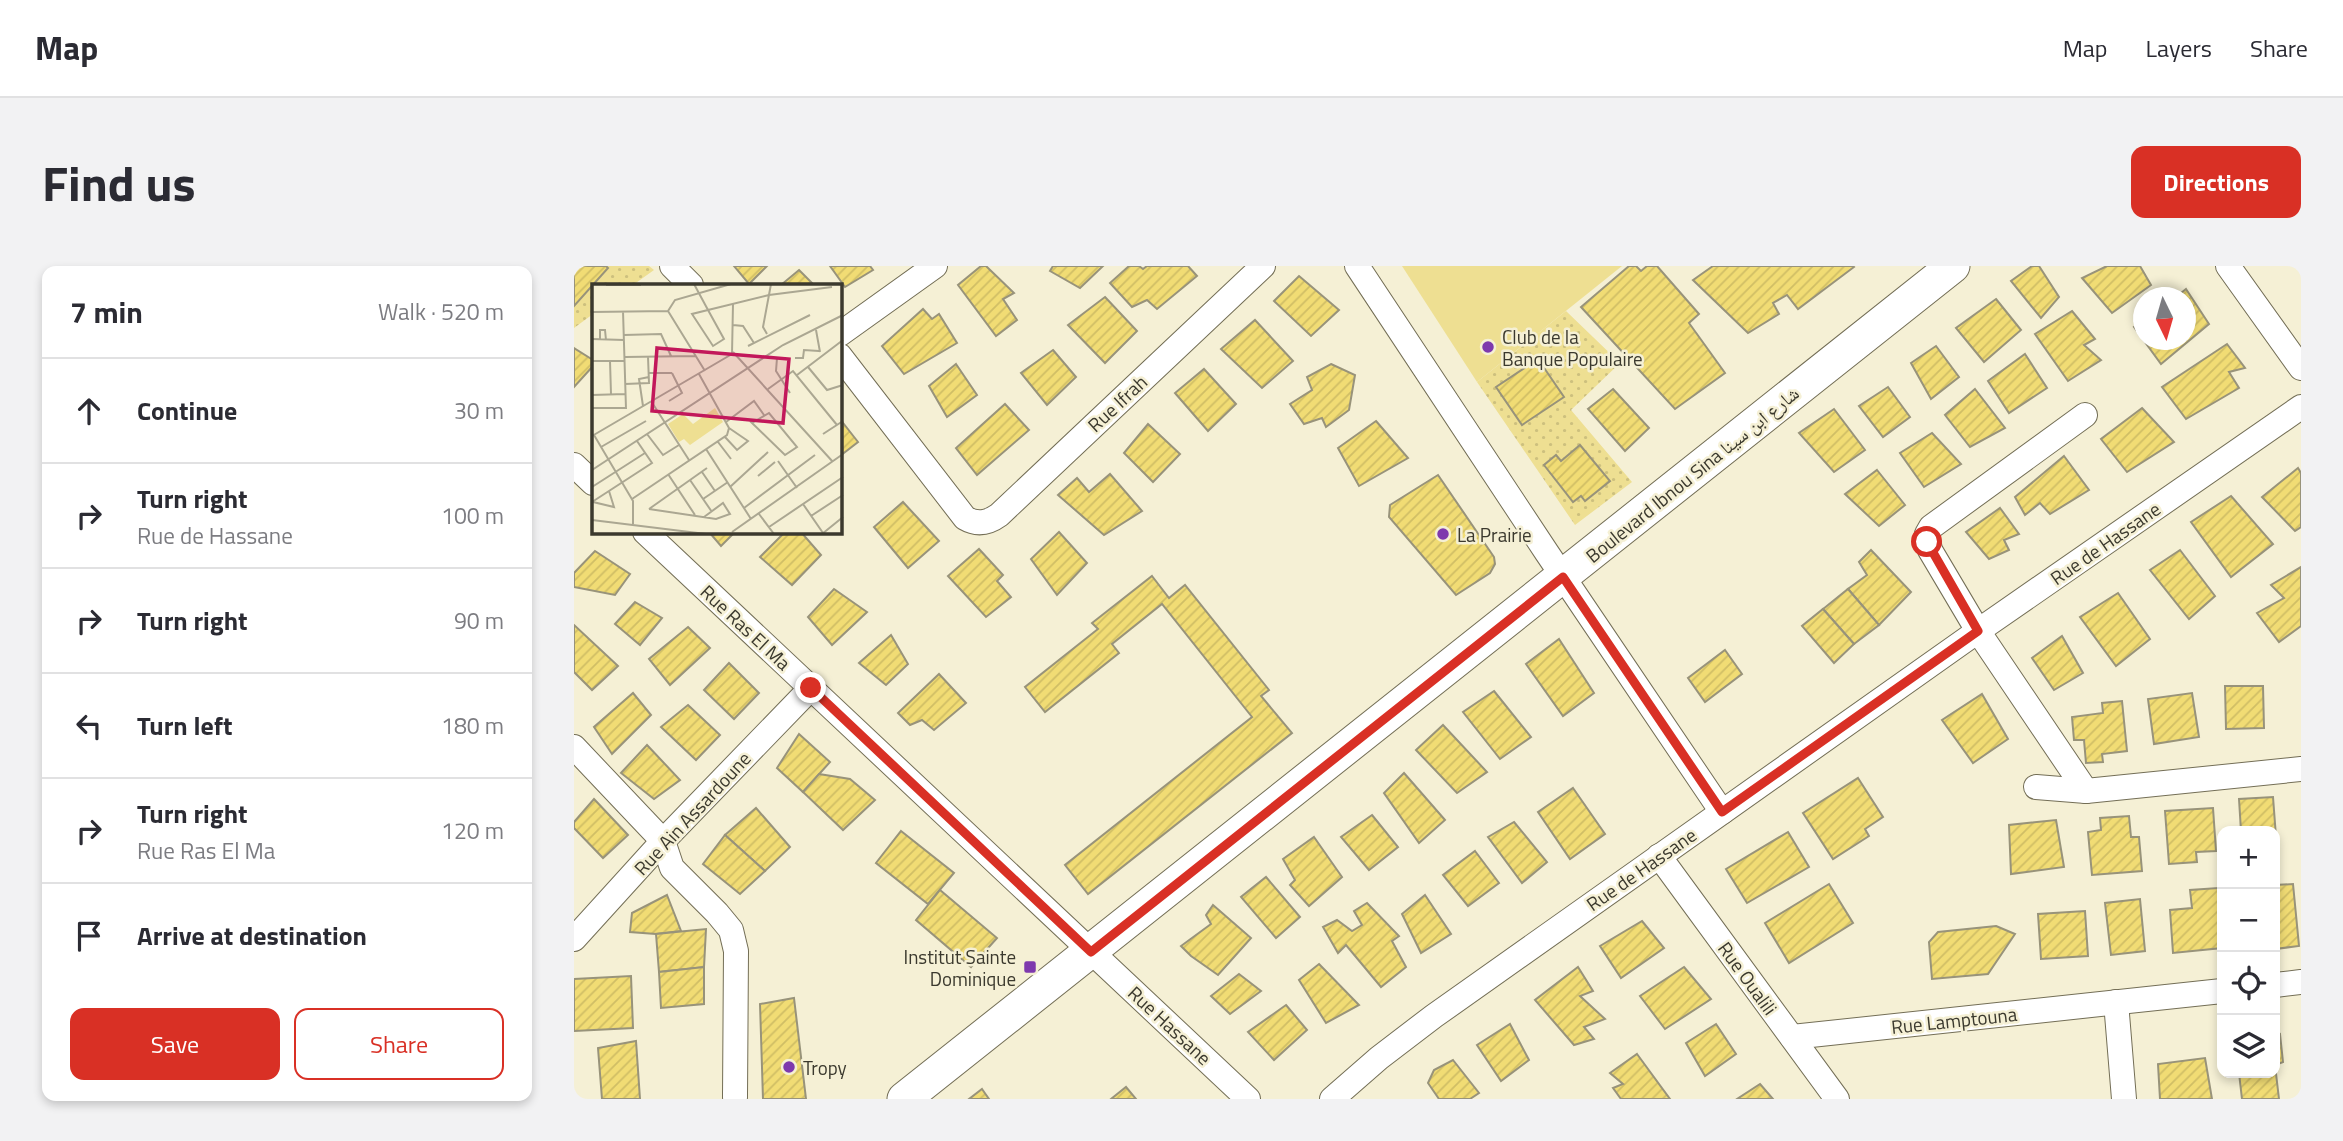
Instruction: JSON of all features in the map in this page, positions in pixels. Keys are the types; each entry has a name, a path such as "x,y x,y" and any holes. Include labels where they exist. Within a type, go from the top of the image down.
{"main road":[{"name":"Boulevard Ibnou Sina شارع ابن سينا","path":"904,1099 1953,266"}],"street":[{"path":"672,266 690,284"},
{"path":"842,333 935,266"},
{"name":"Rue Ifrah","path":"842,359 965,518 982,523 999,515 1263,266"},
{"path":"1357,266 1722,812"},
{"path":"2228,266 2301,368"},
{"name":"Rue de Hassane","path":"1332,1099 1423,1024 1978,631 2301,407"},
{"path":"2085,415 1931,527 1927,534 1930,550 1978,631 2086,791"},
{"path":"574,465 592,482"},
{"name":"Rue Ras El Ma","path":"647,534 1091,952"},
{"name":"Rue Ain Assardoune","path":"574,939 663,841 811,688"},
{"path":"574,747 663,841 672,868 718,913 731,930 736,951 735,1097"},
{"path":"2036,787 2086,791 2301,769"},
{"name":"Rue Oualili","path":"1660,856 1837,1099"},
{"name":"Rue Hassane","path":"1091,952 1248,1099"},
{"path":"2280,984 2301,982"},
{"name":"Rue Lamptouna","path":"1792,1037 2217,992"},
{"path":"2116,1002 2124,1099"}],"shaded area":[{"path":"606,266 649,266 654,270 634,284 594,284 608,269"},
{"name":"Club de la Banque Populaire","path":"1402,266 1622,266 1477,382"},
{"path":"592,286 592,315 574,328 574,306"},
{"path":"1566,311 1620,363 1571,410 1632,482 1575,525 1477,382","holes":["1538,359 1564,397 1522,425 1497,388","1580,445 1610,481 1585,501 1581,496 1573,502 1557,483 1556,455 1561,461"]}],"building":[{"path":"574,266 606,266 608,268 574,306"},
{"path":"734,266 767,266 749,284"},
{"path":"830,266 870,266 873,270 845,287"},
{"path":"981,266 986,266 1014,293 1003,299 1017,320 996,336 958,285"},
{"path":"1053,266 1103,266 1080,288 1050,271"},
{"path":"1129,266 1143,269 1147,266 1188,266 1197,276 1157,309 1147,300 1132,307 1110,283"},
{"path":"1629,266 1636,266 1641,271 1647,266 1657,266 1699,314 1689,323 1725,373 1675,409 1581,307"},
{"path":"1713,266 1854,267 1798,309 1787,295 1773,303 1779,314 1748,333 1693,280"},
{"path":"2032,266 2039,266 2059,297 2041,318 2011,281"},
{"path":"2107,266 2140,266 2151,285 2133,287 2133,298 2112,313 2082,278"},
{"path":"799,270 813,284 782,284"},
{"path":"1299,276 1339,310 1311,336 1274,301"},
{"path":"1105,297 1137,331 1105,363 1068,325"},
{"path":"1996,299 2021,330 1984,362 1956,328"},
{"path":"2196,304 2209,324 2196,335"},
{"path":"923,309 932,319 939,314 957,343 904,374 882,346"},
{"path":"2072,311 2095,339 2084,345 2101,360 2068,381 2035,334"},
{"path":"1255,320 1293,361 1262,388 1221,349"},
{"path":"2227,344 2245,368 2229,372 2239,388 2186,419 2162,387"},
{"path":"1936,346 1959,377 1931,399 1911,363"},
{"path":"574,348 592,359 592,367 574,387"},
{"path":"1053,350 1076,377 1047,405 1021,373"},
{"path":"2151,350 2178,350 2161,364"},
{"path":"2025,354 2047,388 2009,413 1988,381"},
{"path":"1538,359 1564,397 1522,425 1496,387"},
{"path":"956,364 977,395 947,417 929,386"},
{"path":"1331,364 1355,375 1349,410 1326,427 1322,418 1304,424 1290,404 1312,390 1307,377"},
{"path":"1204,369 1236,404 1208,431 1175,393"},
{"path":"1888,387 1910,417 1883,437 1859,406"},
{"path":"1613,389 1649,428 1625,451 1588,409"},
{"path":"1975,389 2005,428 1970,447 1945,415"},
{"path":"1005,404 1029,430 977,475 956,448"},
{"path":"2142,408 2174,442 2127,472 2101,439"},
{"path":"1834,409 1865,450 1834,472 1799,433"},
{"path":"1376,421 1408,458 1359,486 1338,448"},
{"path":"842,422 858,442 842,454"},
{"path":"1148,424 1180,454 1153,482 1124,453"},
{"path":"1932,433 1961,464 1924,487 1900,453"},
{"path":"1580,445 1610,481 1585,501 1581,496 1573,502 1544,465 1556,455 1561,461"},
{"path":"2064,456 2089,490 2050,514 2040,503 2025,515 2015,497"},
{"path":"2298,468 2301,473 2301,527 2295,531 2262,497"},
{"path":"1877,470 1905,505 1879,526 1845,494"},
{"path":"1110,474 1142,511 1104,535 1058,495 1077,478 1089,492"},
{"path":"1438,475 1494,557 1495,564 1490,573 1456,595 1389,517 1390,505"},
{"path":"2231,496 2273,544 2231,577 2191,522"},
{"path":"903,502 939,541 908,568 874,527"},
{"path":"2000,508 2019,534 2004,540 2009,550 1989,559 1966,532"},
{"path":"1059,532 1087,563 1057,595 1031,559"},
{"path":"711,534 733,534 721,546"},
{"path":"783,534 803,534 821,555 792,585 760,557"},
{"path":"979,549 1003,575 997,581 1011,597 986,617 948,576"},
{"path":"1871,550 1911,592 1879,625 1848,589 1867,575 1859,562"},
{"path":"2180,550 2215,596 2189,619 2150,570"},
{"path":"595,551 630,574 615,595 574,587 574,573"},
{"path":"2301,567 2301,626 2279,642 2257,613 2284,598 2271,585"},
{"path":"1152,576 1169,598 1185,585 1269,690 1261,696 1292,733 1088,894 1065,865 1252,717 1162,604 1112,644 1119,653 1045,712 1025,687 1098,629 1092,623"},
{"path":"834,589 867,612 832,645 808,617"},
{"path":"1848,589 1879,625 1854,644 1823,609"},
{"path":"2118,593 2150,639 2116,666 2080,617"},
{"path":"635,602 662,618 640,645 615,624"},
{"path":"1823,609 1854,644 1834,663 1802,626"},
{"path":"574,625 618,666 592,690 574,672"},
{"path":"688,627 710,648 670,685 649,659"},
{"path":"891,635 908,664 886,685 859,663"},
{"path":"2062,636 2083,673 2054,690 2032,658"},
{"path":"1559,639 1594,693 1563,716 1526,664"},
{"path":"1725,650 1742,674 1705,702 1688,678"},
{"path":"729,663 759,693 734,719 704,690"},
{"path":"939,674 966,703 934,730 922,720 910,725 898,713"},
{"path":"2225,686 2263,686 2264,728 2226,729"},
{"path":"1494,691 1531,737 1500,759 1463,712"},
{"path":"633,693 651,715 612,754 594,727"},
{"path":"2192,693 2199,737 2154,744 2148,699"},
{"path":"1982,694 2008,739 1973,763 1942,720"},
{"path":"2122,701 2127,751 2102,754 2103,762 2086,763 2084,740 2074,740 2072,717 2103,713 2102,703"},
{"path":"688,705 720,735 696,760 661,727"},
{"path":"1443,725 1487,772 1457,793 1416,750"},
{"path":"799,734 830,762 803,792 777,768"},
{"path":"647,745 680,780 654,799 621,773"},
{"path":"1404,773 1445,820 1419,843 1384,793"},
{"path":"819,774 850,779 875,800 843,830 803,792"},
{"path":"1858,778 1883,817 1865,829 1869,836 1833,859 1803,813"},
{"path":"1573,788 1605,834 1570,859 1538,812"},
{"path":"2273,797 2275,826 2241,826 2239,799"},
{"path":"594,799 628,835 603,858 574,828 574,822"},
{"path":"756,808 790,847 765,871 725,835"},
{"path":"2213,808 2216,851 2196,852 2197,862 2169,864 2165,811"},
{"path":"1372,815 1398,847 1369,870 1341,837"},
{"path":"2129,816 2131,837 2139,837 2142,871 2092,875 2088,832 2101,830 2100,818"},
{"path":"2056,820 2064,867 2011,874 2009,825"},
{"path":"1514,822 1547,862 1522,883 1488,837"},
{"path":"901,831 954,873 928,904 876,863"},
{"path":"1788,832 1809,867 1747,903 1726,869"},
{"path":"725,835 765,871 740,894 703,864"},
{"path":"1314,837 1342,877 1309,906 1290,885 1295,880 1283,859"},
{"path":"1475,851 1499,883 1468,906 1443,875"},
{"path":"1266,877 1300,917 1276,938 1241,897"},
{"path":"1829,884 1853,923 1789,963 1765,923"},
{"path":"2293,884 2299,946 2280,948 2280,885"},
{"path":"2217,888 2217,949 2173,953 2170,910 2192,908 2190,890"},
{"path":"940,890 997,938 971,967 916,920"},
{"path":"667,895 681,931 656,934 630,932 632,913"},
{"path":"1425,895 1451,934 1421,953 1402,914"},
{"path":"2140,899 2145,951 2111,955 2105,903"},
{"path":"1367,903 1399,936 1392,941 1406,967 1381,987 1346,945 1338,953 1323,927 1337,920 1352,931 1362,925 1354,911"},
{"path":"1213,905 1251,938 1218,975 1181,946 1211,924 1206,915"},
{"path":"2085,911 2088,956 2041,959 2038,914"},
{"path":"1642,921 1664,948 1621,978 1600,946"},
{"path":"1996,926 2015,934 1988,974 1932,979 1929,942 1938,932"},
{"path":"706,929 704,967 659,972 656,934"},
{"path":"1319,964 1359,1005 1326,1023 1299,980"},
{"path":"704,967 704,1004 661,1008 659,972"},
{"path":"1578,967 1593,991 1580,996 1605,1019 1584,1027 1594,1039 1574,1045 1535,1000"},
{"path":"1684,967 1711,999 1665,1029 1640,996"},
{"path":"1239,974 1261,991 1230,1014 1211,996"},
{"path":"631,976 633,1028 574,1031 574,979"},
{"path":"794,998 806,1099 763,1099 760,1004"},
{"path":"1286,1005 1307,1030 1274,1060 1248,1032"},
{"path":"1510,1024 1529,1060 1501,1081 1477,1045"},
{"path":"1716,1024 1736,1054 1705,1076 1686,1043"},
{"path":"2280,1034 2283,1062 2280,1063"},
{"path":"636,1041 640,1099 602,1099 598,1048"},
{"path":"1637,1054 1670,1099 1621,1099 1613,1088 1623,1084 1610,1073"},
{"path":"2205,1058 2212,1099 2160,1099 2158,1064"},
{"path":"1453,1060 1479,1093 1470,1099 1439,1099 1428,1083 1434,1070"},
{"path":"2240,1078 2277,1078 2279,1099 2242,1099"},
{"path":"1760,1084 1773,1099 1737,1099"},
{"path":"1126,1087 1136,1099 1111,1099"},
{"path":"982,1089 989,1099 969,1099"}],"place":[{"name":"Club de la Banque Populaire","path":"1488,347"},
{"name":"La Prairie","path":"1443,534"},
{"name":"Institut Sainte Dominique","path":"1030,967"},
{"name":"Tropy","path":"789,1067"}],"route":[{"path":"811,688 1091,952 1563,577 1722,812 1978,631 1927,542"}]}
